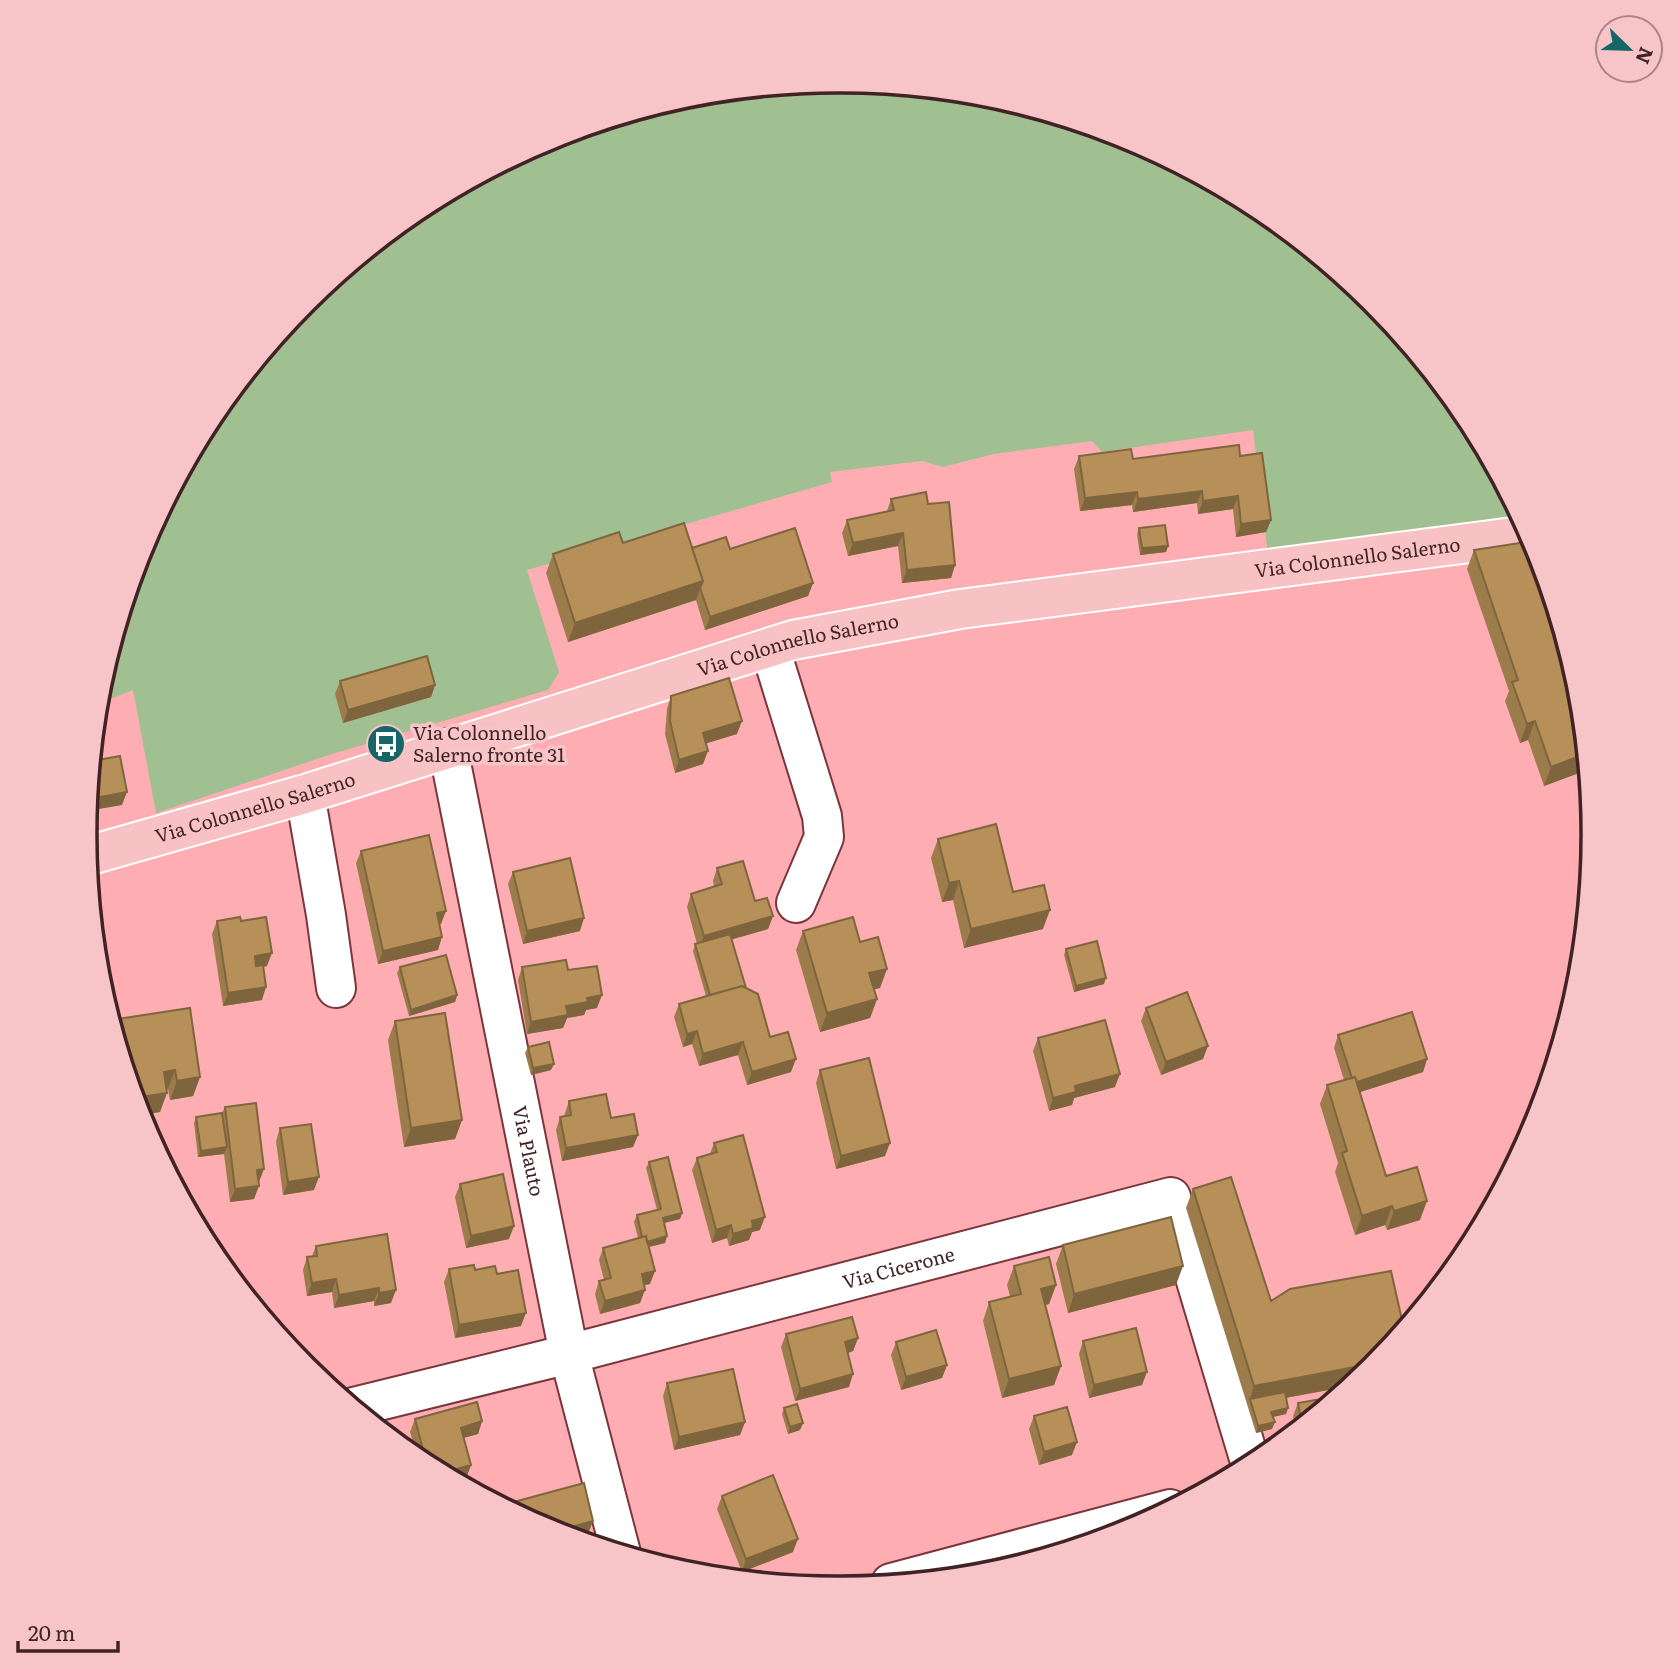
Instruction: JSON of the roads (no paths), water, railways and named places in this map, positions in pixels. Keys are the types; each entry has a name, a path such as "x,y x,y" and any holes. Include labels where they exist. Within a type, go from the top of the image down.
{"main road":[{"name":"Via Colonnello Salerno","path":"98,853 305,794 793,640 960,609 1518,537"}],"street":[{"path":"770,648 822,816 824,837 796,903"},
{"name":"Via Plauto","path":"448,748 569,1354 618,1542"},
{"path":"305,794 336,988"},
{"name":"Via Cicerone","path":"365,1404 569,1354 1171,1197 1247,1453"},
{"path":"945,1569 1117,1522"}],"place":[{"name":"Via Colonnello Salerno fronte 31","path":"386,744"}]}
